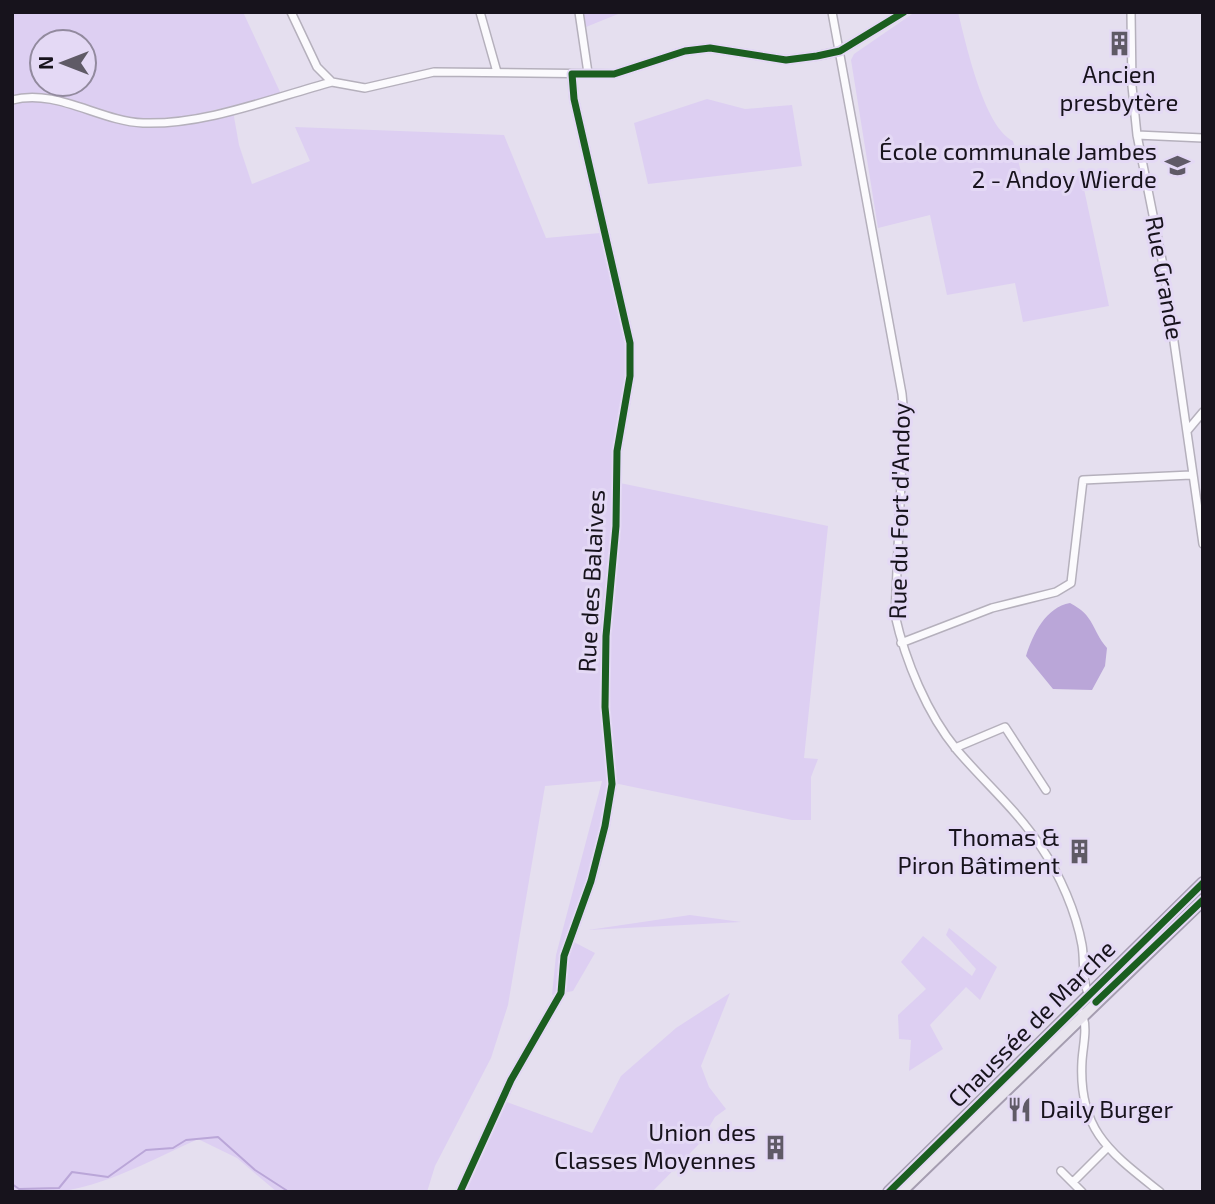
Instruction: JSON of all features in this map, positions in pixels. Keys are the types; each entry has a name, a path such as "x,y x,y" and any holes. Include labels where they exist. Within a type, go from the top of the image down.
{"main road":[{"name":"Chaussée de Marche","path":"901,1192 1203,883"},
{"name":"Chaussée de Marche","path":"1092,999 1203,900"},
{"name":"Chaussée de Marche","path":"888,1192 1080,1011"}],"street":[{"path":"291,12 317,67 332,82"},
{"path":"480,12 497,72"},
{"path":"579,12 588,73"},
{"name":"Rue du Fort d'Andoy","path":"832,12 902,394 904,416 895,615 901,643 930,707 955,748 1041,847 1071,906 1092,999"},
{"path":"12,100 34,97 56,100 101,115 145,123 194,118 332,82 365,88 434,72 614,74 685,51 710,48 786,60 840,51 904,12"},
{"name":"Rue Grande","path":"1131,12 1133,97 1137,135 1163,265 1203,544"},
{"name":"Rue des Balaives","path":"460,1192 511,1080 561,993 564,956 591,881 612,784 605,707 606,636 616,526 617,451 630,376 630,343 574,99 572,74"},
{"path":"1137,135 1203,138"},
{"path":"1187,431 1203,412"},
{"path":"901,643 992,608 1056,592 1071,583 1083,480 1191,475"},
{"path":"955,748 1005,727 1045,790"},
{"path":"1080,1011 1084,1103 1096,1133 1107,1148 1160,1192"},
{"path":"1073,1182 1107,1148"},
{"path":"1061,1171 1082,1192"}],"shaded area":[{"path":"12,12 243,12 281,94 194,115 141,120 98,112 100,118 137,125 233,111 239,145 252,184 310,161 295,127 504,135 546,238 600,233 629,361 615,451 614,525 604,627 612,784 605,826 570,940 595,953 573,991 552,995 556,955 602,781 545,786 508,1005 491,1058 435,1166 427,1192 277,1192 237,1158 198,1139 131,1170 84,1187 36,1193 12,1190"},
{"path":"583,12 623,12 586,27"},
{"path":"915,12 958,12 985,102 1003,133 1013,141 1026,191 1081,175 1109,306 1023,322 1015,283 947,295 930,215 878,228 851,60 854,54"},
{"path":"707,99 745,109 792,105 802,166 648,184 634,123"},
{"path":"620,483 828,526 804,758 818,759 811,777 811,820 792,820 614,783 607,707 608,637"},
{"path":"1070,603 1084,613 1107,648 1105,666 1092,690 1053,689 1026,656 1032,639 1047,616"},
{"path":"690,915 741,922 588,930"},
{"path":"949,928 997,967 980,1000 966,987 930,1025 943,1049 909,1071 911,1040 899,1039 898,1015 926,989 901,962 923,936 972,976 976,969 946,935"},
{"path":"730,993 701,1066 709,1087 726,1109 715,1117 699,1144 652,1192 460,1192 501,1100 592,1133 621,1076 676,1028"}],"waterway":[{"path":"12,1184 19,1189 59,1188 72,1172 108,1177 146,1150 173,1148 186,1140 218,1137 255,1170 289,1192"}],"cycle path":[{"path":"460,1192 511,1080 561,993 564,956 591,881 612,784 605,707 606,636 616,526 617,451 630,376 630,343 574,99 572,74 614,74 685,51 710,48 786,60 817,56 840,51 904,12"},
{"path":"889,1192 1203,883"},
{"path":"1096,1002 1203,900"}],"place":[{"name":"Ancien presbytère","path":"1119,44"},
{"name":"École communale Jambes 2 - Andoy Wierde","path":"1177,166"},
{"name":"Thomas & Piron Bâtiment","path":"1080,852"},
{"name":"Daily Burger","path":"1020,1110"},
{"name":"Union des Classes Moyennes","path":"776,1147"}]}
